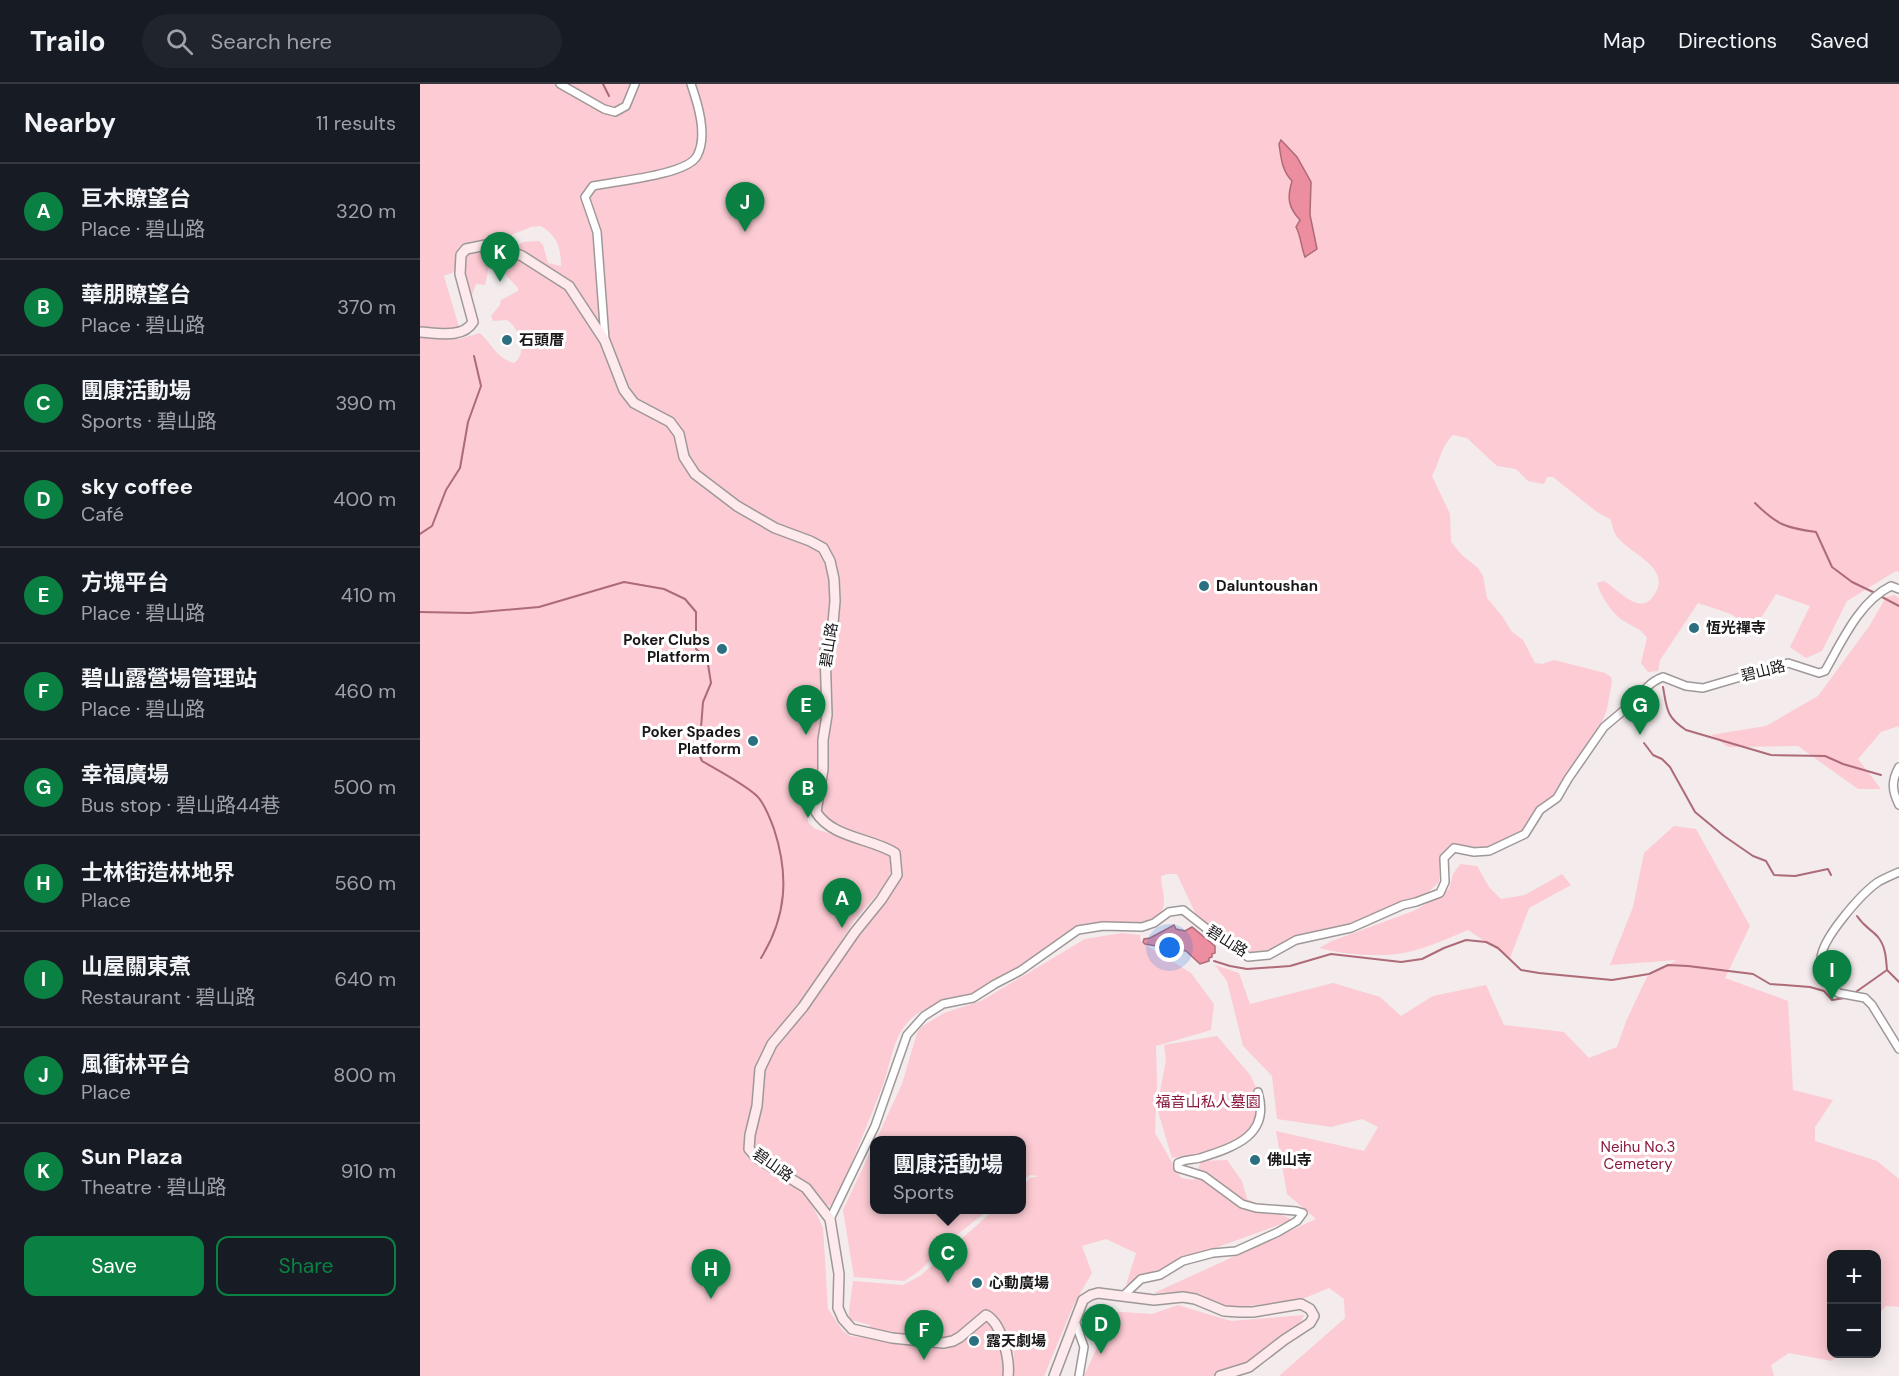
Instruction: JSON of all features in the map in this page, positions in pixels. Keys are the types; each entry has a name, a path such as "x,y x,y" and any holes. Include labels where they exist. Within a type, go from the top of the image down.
{"street":[{"path":"560,84 604,109 615,112 626,106 635,84"},
{"path":"605,341 597,232 585,197 593,186 673,172 686,167 697,158 701,145 701,127 697,101 691,84"},
{"name":"碧山路","path":"420,332 459,333 469,328 473,322 460,274 461,255 466,249 486,245 522,256 569,286 605,341 624,390 634,403 670,422 679,434 684,457 695,474 737,506 775,528 810,540 823,548 830,561 835,601 833,623 825,651 827,715 823,740 823,769 816,812 820,819 832,827 854,837 884,846 895,853 897,874 881,900 855,932 803,1007 772,1044 760,1069 757,1106 749,1149 758,1158 806,1188 830,1220 839,1274 838,1308 843,1319 852,1329 892,1338 943,1343 960,1337 986,1316 994,1321 1003,1342 1008,1376"},
{"name":"碧山路","path":"870,1136 907,1035 924,1016 943,1004 973,999 1020,971 1078,930 1103,926 1142,927 1154,923 1169,912 1182,910 1221,940 1248,957 1269,955 1296,940 1351,928 1403,905 1440,893 1445,882 1444,858 1454,848 1474,852 1489,851 1526,834 1540,810 1557,798 1568,778 1607,723 1623,711 1635,706 1646,687 1664,677 1686,686 1704,688 1788,663 1819,673 1825,671 1853,623 1880,592 1891,586 1899,588"},
{"path":"1899,767 1893,781 1893,794 1899,805"},
{"path":"1899,872 1877,883 1865,893 1829,940 1821,960 1838,993 1865,998 1872,1005 1899,1049"},
{"path":"1123,1296 1141,1279 1160,1275 1184,1261 1214,1253 1236,1251 1278,1232 1296,1221 1303,1213 1256,1208 1242,1204 1204,1176 1178,1168 1178,1162 1197,1159 1241,1142 1250,1135 1259,1123 1263,1107 1258,1092"},
{"name":"碧山路","path":"830,1220 870,1136"},
{"path":"1054,1376 1083,1300 1098,1293 1154,1300 1183,1297 1195,1299 1224,1311 1253,1312 1301,1304 1310,1309 1314,1316 1310,1323 1249,1367 1220,1376"},
{"path":"1076,1321 1084,1347 1079,1376"}],"green space":[{"path":"420,84 1899,84 1899,572 1896,571 1847,601 1822,651 1806,658 1790,647 1810,606 1776,594 1754,629 1731,614 1698,603 1660,660 1658,671 1648,672 1641,663 1647,638 1611,610 1597,583 1604,581 1634,602 1646,603 1657,589 1659,580 1650,564 1619,539 1610,519 1597,512 1553,477 1547,477 1544,484 1528,481 1516,469 1497,466 1467,438 1453,435 1443,448 1432,476 1450,514 1451,542 1478,568 1483,576 1487,598 1512,632 1523,640 1535,663 1542,664 1554,660 1605,673 1611,677 1607,709 1595,740 1573,766 1552,797 1539,806 1519,834 1485,849 1475,850 1452,844 1442,856 1439,882 1423,897 1401,903 1368,920 1347,927 1293,938 1269,953 1247,954 1198,919 1177,874 1168,874 1161,876 1164,904 1157,916 1135,924 1093,926 1070,931 1034,958 982,989 924,1010 908,1022 898,1036 883,1085 837,1199 829,1206 822,1203 801,1179 755,1149 751,1144 751,1139 760,1104 764,1065 775,1043 801,1014 899,874 898,858 893,847 851,833 830,823 819,809 826,768 826,742 830,712 828,658 837,625 837,588 831,557 823,545 811,537 779,526 739,504 697,472 686,453 680,430 670,420 636,401 620,372 617,372 620,386 630,404 670,426 675,433 683,463 691,474 750,517 778,532 808,542 822,551 829,566 833,602 832,622 822,657 824,704 819,734 819,769 807,808 808,822 815,829 879,847 891,855 892,865 890,874 879,892 852,924 799,1005 762,1051 759,1057 754,1098 744,1144 753,1159 801,1190 815,1211 823,1228 828,1309 843,1331 850,1336 866,1338 870,1325 848,1319 853,1281 903,1285 920,1276 990,1214 1026,1214 1026,1182 1030,1178 1039,1176 1030,1175 1026,1178 1026,1136 878,1136 902,1084 917,1033 921,1027 944,1013 981,1001 1085,939 1122,933 1140,935 1141,942 1191,973 1214,1004 1211,1030 1156,1046 1155,1133 1181,1178 1194,1180 1201,1161 1227,1160 1242,1181 1247,1199 1293,1220 1179,1261 1126,1285 1136,1253 1106,1239 1082,1246 1092,1273 1074,1304 1044,1376 1014,1376 1014,1350 1007,1376 420,1376","holes":["1280,140 1297,157 1311,182 1310,215 1317,249 1305,257 1296,227 1300,220 1290,202 1289,192 1292,181 1282,162","541,226 554,238 559,248 561,266 548,263 543,245 539,241 523,242 513,248 506,237 531,227","489,267 502,271 518,288 518,291 501,300 500,305 491,316 493,321 507,320 519,335 521,354 514,363 499,355 480,333 459,339 452,335 451,330 459,327 444,276 454,272 464,282 469,295 472,295 476,284 485,285"]},
{"path":"1894,595 1899,598 1899,726 1881,732 1858,759 1881,789 1858,789 1798,746 1728,747 1711,735 1766,726 1818,696 1870,625 1886,597"},
{"name":"Neihu No.3 Cemetery","path":"1674,826 1696,829 1750,926 1725,978 1788,1001 1793,1090 1833,1100 1815,1127 1815,1141 1877,1161 1899,1179 1899,1307 1886,1306 1881,1312 1881,1250 1827,1250 1827,1358 1835,1358 1832,1361 1789,1353 1771,1365 1774,1376 1279,1376 1345,1318 1344,1299 1329,1288 1295,1302 1221,1308 1184,1292 1154,1293 1316,1219 1287,1194 1276,1131 1364,1151 1378,1127 1362,1119 1331,1127 1277,1119 1272,1076 1243,1046 1227,981 1215,965 1239,973 1250,1004 1333,983 1380,997 1401,1016 1433,996 1486,985 1504,1025 1564,1032 1589,1058 1617,1047 1627,1019 1647,977 1677,960 1610,965 1633,907 1644,853"},
{"path":"1460,864 1477,866 1489,887 1501,899 1525,895 1562,874 1571,885 1529,908 1510,958 1468,930 1424,947 1397,954 1358,954 1319,948 1416,910 1449,889 1453,874"},
{"name":"福音山私人墓園","path":"1217,1036 1251,1076 1264,1107 1247,1135 1223,1149 1172,1158 1157,1108 1166,1060 1164,1045"},
{"path":"870,1153 870,1214 983,1214 918,1272 904,1281 854,1277 843,1210"},
{"path":"1178,1305 1231,1321 1304,1315 1298,1328 1249,1361 1218,1376 1084,1376 1098,1345 1092,1310 1152,1314"}],"shaded area":[{"path":"1281,140 1297,157 1311,182 1310,215 1317,249 1305,257 1296,227 1300,220 1290,202 1289,192 1292,181 1282,164 1279,144"},
{"path":"1174,925 1176,929 1185,931 1192,927 1215,946 1215,953 1209,961 1200,964 1186,951 1143,942 1144,939"}],"waterway":[{"path":"603,84 609,96"},
{"path":"420,534 432,526 446,490 460,468 468,422 481,386 474,356"},
{"path":"1755,503 1782,524 1816,532 1832,567 1852,582 1875,593"},
{"path":"420,612 470,613 539,607 624,582 664,589 685,599 696,612 696,649 707,658 711,683 703,702 699,754 702,761 738,782 760,799 769,816 779,846 783,895 776,927 761,958"},
{"path":"1880,596 1899,606"},
{"path":"1663,687 1668,712 1686,730 1771,755 1825,756 1881,775"},
{"path":"1644,743 1653,755 1662,759 1670,767 1695,812 1724,836 1753,856 1766,861 1774,875 1795,876 1828,869 1831,875"},
{"path":"1857,916 1881,941 1887,970 1899,982"},
{"path":"1214,961 1247,969 1290,966 1331,954 1401,962 1422,959 1466,940 1486,942 1498,948 1521,970 1539,973 1612,980 1649,974 1668,965 1688,966 1753,974 1770,984 1810,987 1824,991 1832,1000 1845,998"},
{"path":"1853,994 1887,970"}],"place":[{"name":"風衝林平台","path":"745,232"},
{"name":"Sun Plaza","path":"500,282"},
{"name":"石頭厝","path":"507,340"},
{"name":"Daluntoushan","path":"1204,586"},
{"name":"恆光禪寺","path":"1694,628"},
{"name":"Poker Clubs Platform","path":"722,649"},
{"name":"方塊平台","path":"806,735"},
{"name":"幸福廣場","path":"1640,735"},
{"name":"Poker Spades Platform","path":"753,741"},
{"name":"華朋瞭望台","path":"808,818"},
{"name":"巨木瞭望台","path":"842,928"},
{"name":"山屋關東煮","path":"1832,1000"},
{"name":"佛山寺","path":"1255,1160"},
{"name":"團康活動場","path":"948,1283"},
{"name":"心動廣場","path":"977,1283"},
{"name":"士林街造林地界","path":"711,1299"},
{"name":"露天劇場","path":"974,1341"},
{"name":"sky coffee","path":"1101,1354"},
{"name":"碧山露營場管理站","path":"924,1360"}]}
